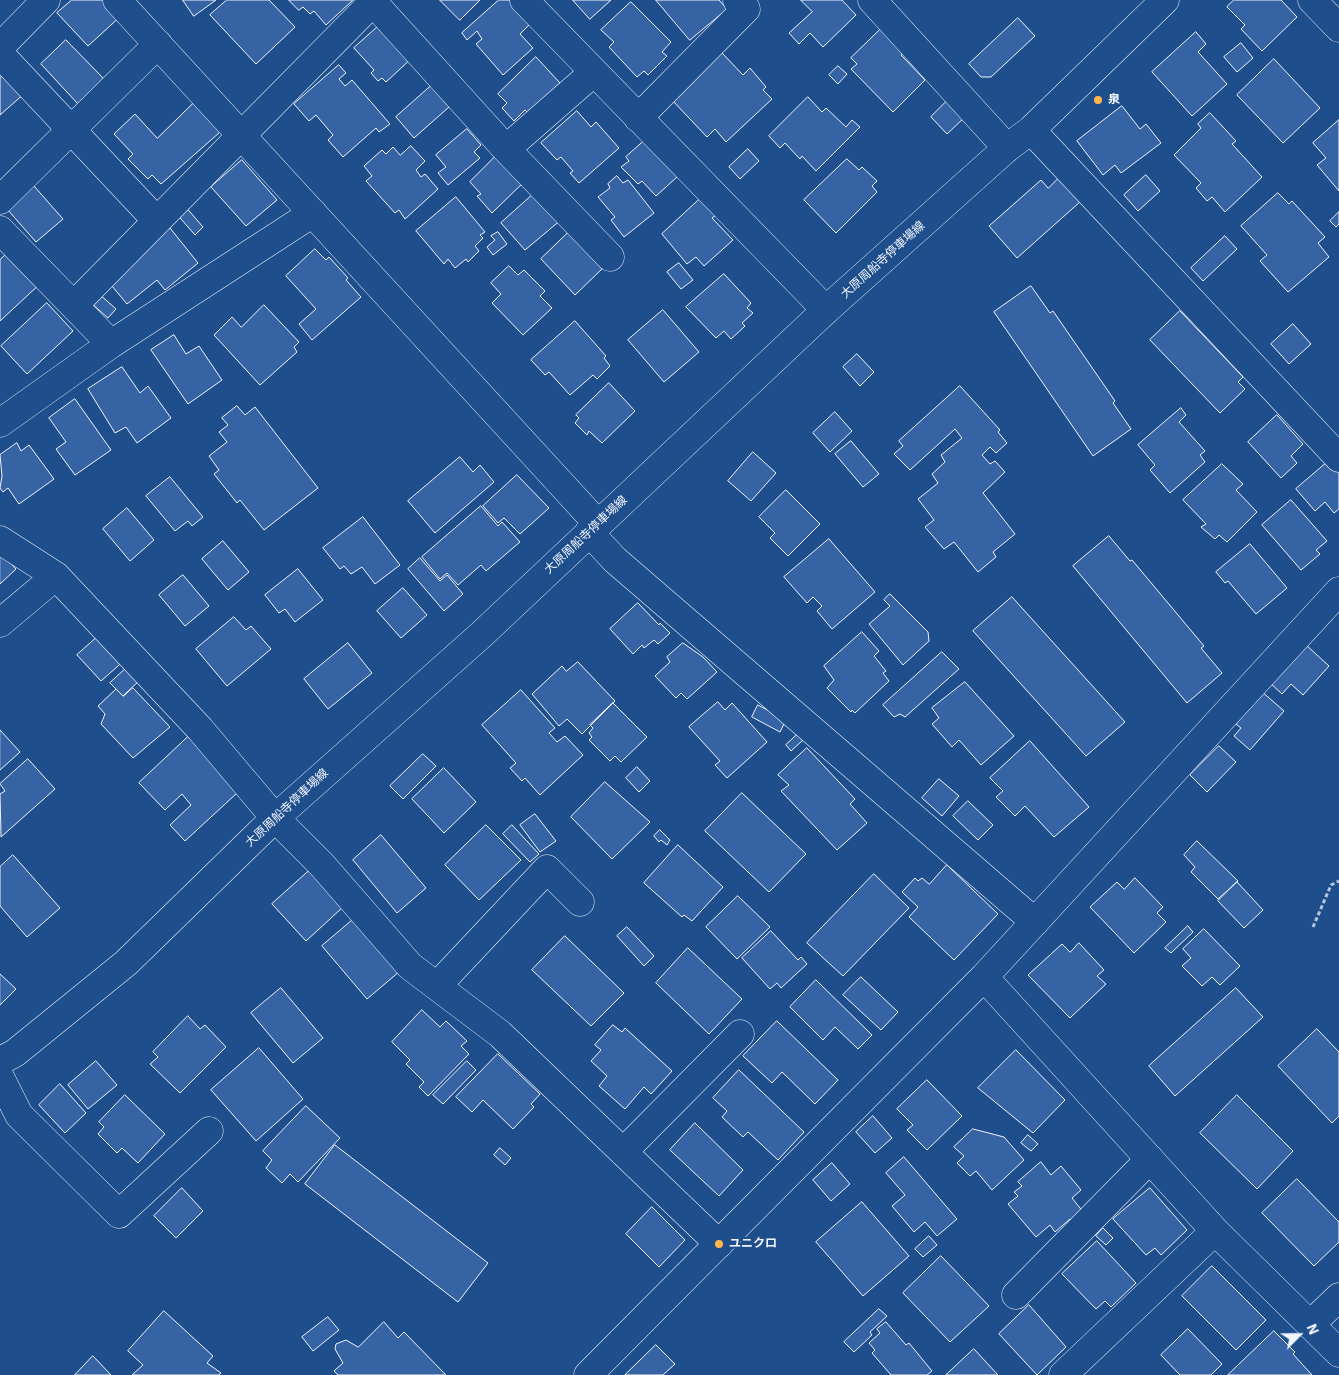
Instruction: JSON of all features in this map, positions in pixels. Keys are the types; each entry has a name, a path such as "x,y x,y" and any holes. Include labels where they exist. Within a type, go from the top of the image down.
{"street":[{"path":"0,47 46,0"},
{"path":"117,0 313,212 594,528 615,560 1035,922"},
{"path":"524,0 826,310"},
{"path":"638,118 746,9 737,0"},
{"path":"872,0 1007,148"},
{"name":"大原周船寺停車場線","path":"0,1061 15,1053 126,963 275,818 482,634 826,310 1007,148 1031,130 1165,0"},
{"path":"1312,0 1339,28"},
{"path":"74,305 373,1 506,149 610,257"},
{"path":"0,200 158,44"},
{"path":"0,54 157,221"},
{"path":"506,149 594,72"},
{"path":"1031,130 1339,458"},
{"path":"0,422 111,344 313,212"},
{"path":"0,230 111,344"},
{"path":"0,540 56,576 200,729 275,818 322,865 410,966 500,1034 719,1244"},
{"path":"0,623 56,576"},
{"path":"588,1375 984,977 1339,591"},
{"path":"437,986 547,869 580,902"},
{"path":"984,977 1216,1231 1339,1353"},
{"path":"623,1152 740,1034"},
{"path":"0,1078 19,1115 119,1214 210,1131"},
{"path":"1016,1295 1150,1159"},
{"path":"1063,1375 1216,1231"},
{"path":"1311,1324 1339,1297"}],"path":[{"path":"1313,927 1331,885 1339,881"}],"building":[{"path":"72,0 109,0 123,14 88,46 57,13"},
{"path":"183,0 216,0 194,16"},
{"path":"227,0 269,0 295,27 256,64 210,15"},
{"path":"289,0 353,0 326,25 314,11 310,14 303,7 299,10"},
{"path":"440,0 480,0 460,20"},
{"path":"499,0 512,0 531,23 520,34 533,48 503,75 476,44 482,39 477,31 467,40 462,33"},
{"path":"573,0 611,0 590,19"},
{"path":"656,0 719,0 727,9 690,40"},
{"path":"801,0 842,0 856,15 823,47 810,33 799,44 789,33 812,12"},
{"path":"1234,0 1281,0 1297,17 1262,51 1241,29 1245,25 1227,7"},
{"path":"631,2 671,42 662,52 667,56 648,75 644,71 637,77 609,47 614,42 601,30"},
{"path":"1018,18 1035,36 991,77 981,77 969,64"},
{"path":"382,23 413,57 386,82 382,78 378,81 371,73 374,70 354,48"},
{"path":"883,27 906,51 901,55 925,80 893,112 851,69 857,64 851,58"},
{"path":"1196,32 1206,44 1198,52 1227,84 1192,116 1152,72"},
{"path":"66,40 104,79 78,104 41,64"},
{"path":"1241,43 1253,58 1237,72 1224,57"},
{"path":"722,53 743,75 750,68 766,87 763,90 772,99 726,142 715,129 707,137 672,100"},
{"path":"536,57 560,83 528,113 525,110 514,121 502,108 507,103 498,94"},
{"path":"1274,59 1320,108 1283,143 1237,95"},
{"path":"339,65 346,73 339,79 345,86 352,80 390,124 379,132 376,128 343,157 328,140 333,135 316,115 309,121 294,104"},
{"path":"838,66 847,74 838,84 829,75"},
{"path":"7,72 25,93 0,115 0,78"},
{"path":"431,86 449,107 414,138 396,117"},
{"path":"201,96 228,125 161,184 152,175 148,179 128,159 133,154 114,134 135,114 157,138"},
{"path":"808,97 822,112 826,108 846,127 852,120 860,127 816,171 802,156 800,159 785,143 780,148 769,136"},
{"path":"949,99 965,117 947,134 931,117"},
{"path":"1122,106 1140,129 1146,124 1161,143 1121,173 1115,165 1103,175 1077,141"},
{"path":"577,111 591,127 596,122 619,148 579,183 570,173 573,171 561,157 557,160 541,143"},
{"path":"1210,113 1236,141 1232,144 1262,177 1225,212 1212,197 1207,201 1196,188 1201,183 1174,155 1201,128 1198,124"},
{"path":"1339,120 1339,191 1317,165 1326,158 1313,143"},
{"path":"467,129 481,145 474,152 480,158 448,185 438,173 446,167 436,155"},
{"path":"644,141 677,177 656,196 642,181 638,184 621,167 629,161 626,157"},
{"path":"411,146 425,161 416,170 421,177 425,174 438,189 405,219 399,210 395,213 366,181 372,176 364,166 382,150 386,154 393,147 400,155"},
{"path":"748,149 759,161 740,179 729,167"},
{"path":"497,155 528,178 492,213 477,196 481,194 470,182"},
{"path":"847,159 859,170 862,167 877,181 872,186 877,192 836,233 804,200"},
{"path":"242,160 277,200 246,226 211,187"},
{"path":"1146,175 1160,191 1138,211 1124,195"},
{"path":"617,176 623,183 628,180 654,213 624,237 611,220 615,217 598,197 610,188 608,184"},
{"path":"1060,177 1081,201 1017,258 989,226 1041,180 1048,188"},
{"path":"34,186 63,219 36,242 7,209"},
{"path":"538,190 562,219 525,250 501,223"},
{"path":"1278,193 1289,204 1292,201 1325,237 1318,243 1329,257 1288,292 1260,261 1267,255 1241,226"},
{"path":"456,197 485,232 480,235 483,238 475,246 479,251 468,262 466,259 455,268 448,259 444,264 416,231"},
{"path":"701,198 716,215 712,218 733,240 704,266 696,257 687,264 662,234"},
{"path":"184,205 203,227 195,235 175,212"},
{"path":"1339,212 1339,224 1336,227 1330,221"},
{"path":"170,228 198,263 165,290 157,280 127,304 107,280"},
{"path":"570,231 605,266 575,295 541,259"},
{"path":"498,232 507,244 493,255 487,247 495,240 491,236"},
{"path":"1225,236 1237,249 1203,281 1191,268"},
{"path":"12,249 42,282 0,321 0,260"},
{"path":"315,249 326,260 329,257 348,278 346,280 361,297 312,340 299,324 316,309 286,276"},
{"path":"679,263 693,280 681,289 667,272"},
{"path":"509,266 518,275 524,270 545,291 540,296 552,308 523,335 492,303 501,294 491,283"},
{"path":"724,274 751,303 747,308 753,313 742,323 745,326 731,339 724,331 716,338 686,307"},
{"path":"1031,286 1050,313 1053,311 1115,401 1113,403 1131,429 1093,456 994,312"},
{"path":"98,293 116,309 108,318 90,302"},
{"path":"47,303 73,331 27,374 1,346"},
{"path":"264,305 299,342 294,347 297,352 260,385 214,335 232,317 241,327"},
{"path":"663,310 699,352 664,382 628,340"},
{"path":"1180,311 1243,377 1238,382 1245,389 1220,413 1150,340"},
{"path":"575,321 606,356 604,358 610,366 597,379 593,375 570,395 549,372 545,375 531,360"},
{"path":"1293,324 1311,344 1289,364 1271,344"},
{"path":"174,335 186,354 199,346 222,380 188,404 151,350"},
{"path":"857,354 874,372 860,386 843,367"},
{"path":"122,367 140,393 148,386 171,418 137,443 126,427 115,433 88,389"},
{"path":"609,383 635,411 602,443 589,431 587,435 575,423 579,418 576,415"},
{"path":"960,386 1000,430 998,432 1007,443 996,453 990,447 982,455 990,464 995,461 1005,472 983,493 1015,534 993,552 996,557 978,572 954,542 944,549 925,527 934,520 918,499 938,483 932,474 945,462 941,455 962,438 955,429 910,470 894,454 903,446 899,441"},
{"path":"75,399 111,450 75,475 56,449 66,442 49,418"},
{"path":"237,406 245,415 255,407 318,488 264,530 240,500 237,503 214,474 219,470 209,456 227,442 219,432 228,425 222,418"},
{"path":"1181,408 1186,415 1179,422 1205,451 1200,455 1205,462 1170,493 1150,470 1155,465 1138,445"},
{"path":"835,412 852,431 830,452 813,433"},
{"path":"1277,415 1303,444 1291,456 1297,463 1281,478 1248,442"},
{"path":"851,441 879,474 863,487 835,454"},
{"path":"17,443 21,451 29,445 54,479 19,504 8,488 3,492 0,488 2,476 0,455"},
{"path":"753,452 776,473 751,501 728,481"},
{"path":"460,457 473,472 480,465 494,482 435,533 408,501"},
{"path":"1331,459 1339,468 1339,509 1334,513 1325,502 1315,511 1296,489"},
{"path":"1222,464 1243,484 1236,490 1257,512 1227,542 1219,535 1215,539 1201,527 1206,524 1183,500"},
{"path":"517,475 549,508 520,534 504,518 498,523 483,506"},
{"path":"170,477 203,517 192,526 188,521 175,531 146,496"},
{"path":"786,490 820,524 788,556 770,538 775,533 759,517"},
{"path":"1291,500 1327,541 1316,550 1320,554 1301,570 1262,525"},
{"path":"481,506 498,526 502,522 520,542 486,571 481,565 458,585 447,573 440,579 422,557"},
{"path":"127,508 154,540 130,561 103,529"},
{"path":"363,517 400,565 375,584 362,567 351,574 344,566 340,569 323,548"},
{"path":"1109,536 1130,561 1132,560 1204,646 1201,648 1222,673 1187,703 1073,566"},
{"path":"829,539 875,592 832,629 817,611 822,606 813,597 807,603 784,577"},
{"path":"223,541 249,572 228,590 202,559"},
{"path":"1250,544 1287,588 1256,614 1228,581 1225,583 1216,572"},
{"path":"0,551 16,569 0,584"},
{"path":"420,558 440,581 447,575 463,594 444,611 408,569"},
{"path":"298,569 323,600 295,622 285,609 279,613 265,595"},
{"path":"183,575 209,606 185,626 159,595"},
{"path":"403,588 427,615 401,638 377,611"},
{"path":"890,594 928,632 929,641 903,665 869,624 890,606 884,600"},
{"path":"1012,597 1125,722 1086,756 973,631"},
{"path":"638,603 659,625 660,623 670,633 658,644 654,640 644,648 642,645 633,654 610,629"},
{"path":"234,617 246,630 251,626 271,649 227,686 196,649"},
{"path":"103,632 127,658 101,681 77,655"},
{"path":"862,632 879,651 874,656 886,671 883,673 889,681 855,713 852,710 851,712 827,688 834,680 824,666"},
{"path":"348,643 372,673 328,709 304,679"},
{"path":"683,643 703,657 717,672 687,699 681,693 676,698 655,676 670,662 667,657"},
{"path":"1305,644 1329,666 1303,695 1291,684 1282,694 1269,682"},
{"path":"942,652 959,669 905,717 900,714 894,717 883,705"},
{"path":"578,662 615,701 582,734 567,719 559,726 532,694 562,666 566,671"},
{"path":"131,664 143,677 123,696 110,683"},
{"path":"965,682 1014,736 981,765 959,740 952,747 932,724 939,718 932,708"},
{"path":"133,688 170,727 133,758 101,724 105,714 98,706 116,689 123,696"},
{"path":"521,690 555,728 549,733 557,742 565,736 583,755 540,795 525,778 522,781 510,768 516,763 482,725"},
{"path":"1260,690 1284,711 1250,750 1234,736 1241,728 1232,721"},
{"path":"718,702 725,710 732,703 767,742 727,778 715,765 720,761 689,727"},
{"path":"613,703 647,737 621,762 615,756 610,761 589,740 592,737 589,733 593,728 590,725"},
{"path":"758,705 786,720 780,732 752,717"},
{"path":"0,730 20,752 0,770"},
{"path":"798,734 803,740 791,751 786,745"},
{"path":"189,736 224,766 218,772 237,793 185,841 170,825 191,805 182,794 165,810 139,783"},
{"path":"1030,741 1089,807 1054,837 1025,806 1015,816 996,797 1003,791 990,778"},
{"path":"1219,746 1236,762 1207,792 1190,775"},
{"path":"807,748 855,799 850,804 867,823 837,850 781,791 789,785 778,775"},
{"path":"423,754 436,766 403,799 390,786"},
{"path":"28,759 55,789 1,837 0,794 5,791 0,784"},
{"path":"637,767 650,781 639,792 626,778"},
{"path":"444,768 476,802 444,833 412,799"},
{"path":"939,779 959,796 942,816 922,798"},
{"path":"605,782 650,822 612,859 571,817"},
{"path":"742,793 806,854 769,892 705,831"},
{"path":"968,801 993,825 978,840 953,816"},
{"path":"535,814 556,841 540,852 520,825"},
{"path":"486,825 521,860 479,900 445,865"},
{"path":"512,825 539,854 530,862 503,834"},
{"path":"660,830 670,840 667,845 661,840 659,842 654,836"},
{"path":"381,835 426,888 397,913 353,860"},
{"path":"1197,841 1238,881 1218,899 1191,872 1195,867 1184,855"},
{"path":"678,845 723,887 692,921 684,915 682,917 644,883"},
{"path":"13,855 60,908 27,937 0,906 0,867"},
{"path":"947,865 998,914 954,960 909,917 918,907 902,892 915,878 918,881 922,878 929,884"},
{"path":"310,870 343,907 306,941 272,904"},
{"path":"874,874 909,908 843,976 807,943"},
{"path":"1135,878 1163,907 1157,913 1166,922 1134,953 1090,907 1117,882 1124,889"},
{"path":"1237,882 1263,910 1244,928 1218,901"},
{"path":"738,896 770,927 737,959 706,927"},
{"path":"355,918 400,971 367,999 322,946"},
{"path":"1188,926 1193,932 1171,953 1165,948"},
{"path":"627,927 654,956 644,966 617,936"},
{"path":"1204,929 1240,966 1220,985 1212,977 1202,986 1182,966 1191,958 1183,949"},
{"path":"771,931 798,960 801,957 807,964 781,988 777,983 770,989 742,958"},
{"path":"565,936 624,993 591,1026 532,970"},
{"path":"1079,943 1104,970 1097,976 1106,984 1070,1018 1028,975 1062,944 1070,952"},
{"path":"688,948 742,999 709,1034 656,983"},
{"path":"0,974 16,989 0,1005"},
{"path":"861,977 898,1012 881,1030 843,995"},
{"path":"816,980 872,1035 858,1049 835,1027 823,1040 790,1007"},
{"path":"281,988 323,1038 293,1063 251,1013"},
{"path":"1236,988 1263,1017 1175,1096 1149,1066"},
{"path":"422,1010 440,1027 446,1021 467,1041 461,1046 469,1054 428,1096 419,1087 424,1082 406,1064 410,1060 392,1042"},
{"path":"188,1016 200,1029 205,1025 226,1047 180,1093 150,1064 158,1057 153,1052"},
{"path":"777,1021 838,1080 815,1104 782,1072 772,1083 743,1056"},
{"path":"613,1025 622,1032 625,1028 672,1071 651,1094 644,1087 625,1109 599,1086 607,1076 591,1061 601,1050 595,1045"},
{"path":"1317,1029 1339,1052 1339,1116 1332,1123 1278,1066"},
{"path":"259,1048 303,1099 256,1141 211,1090"},
{"path":"1016,1050 1065,1100 1033,1133 978,1088"},
{"path":"498,1054 540,1094 531,1104 534,1107 513,1129 483,1100 472,1112 456,1097"},
{"path":"96,1061 117,1085 88,1109 68,1085"},
{"path":"467,1061 476,1070 443,1104 433,1095"},
{"path":"739,1070 804,1132 778,1160 748,1132 743,1137 722,1117 727,1111 713,1098"},
{"path":"927,1080 962,1116 927,1150 907,1130 913,1125 897,1109"},
{"path":"60,1084 86,1113 65,1133 39,1105"},
{"path":"125,1095 165,1134 138,1163 122,1148 117,1153 98,1134 104,1127 99,1122"},
{"path":"1237,1095 1293,1151 1257,1189 1200,1133"},
{"path":"306,1106 340,1138 298,1182 290,1174 282,1183 266,1168 272,1160 263,1151"},
{"path":"873,1116 892,1138 875,1153 856,1132"},
{"path":"695,1123 743,1170 719,1196 670,1150"},
{"path":"973,1129 1004,1137 1024,1160 992,1190 976,1171 970,1176 957,1163 964,1156 954,1147"},
{"path":"1028,1135 1038,1144 1031,1151 1021,1143"},
{"path":"335,1145 488,1263 458,1302 305,1184"},
{"path":"500,1148 511,1158 505,1165 494,1155"},
{"path":"904,1157 957,1219 937,1236 925,1222 914,1232 892,1206 905,1195 886,1173"},
{"path":"1041,1162 1051,1175 1061,1166 1081,1190 1072,1198 1084,1213 1073,1222 1070,1219 1055,1232 1050,1225 1036,1237 1008,1204 1018,1196 1014,1192 1022,1186 1018,1182"},
{"path":"832,1163 850,1184 831,1201 813,1180"},
{"path":"1297,1179 1339,1222 1339,1242 1314,1266 1262,1213"},
{"path":"182,1188 203,1211 176,1238 154,1216"},
{"path":"1150,1188 1187,1230 1161,1255 1155,1248 1146,1255 1113,1219"},
{"path":"862,1202 909,1256 863,1296 816,1242"},
{"path":"652,1207 685,1240 659,1267 626,1234"},
{"path":"1103,1228 1113,1238 1106,1245 1096,1236"},
{"path":"929,1236 937,1245 923,1257 915,1249"},
{"path":"1097,1241 1136,1283 1111,1307 1105,1301 1096,1309 1062,1274"},
{"path":"941,1256 989,1306 950,1342 903,1293"},
{"path":"1212,1266 1266,1320 1236,1350 1182,1296"},
{"path":"1029,1305 1066,1347 1037,1375 999,1334"},
{"path":"879,1309 887,1316 870,1332 872,1335 854,1352 844,1342"},
{"path":"164,1311 213,1356 207,1363 221,1373 219,1375 132,1375 143,1365 128,1351"},
{"path":"328,1317 339,1330 313,1351 302,1337"},
{"path":"384,1322 398,1338 404,1332 446,1375 338,1375 334,1371 343,1363 335,1349 336,1344 346,1340 358,1347"},
{"path":"886,1322 906,1345 909,1343 932,1371 927,1375 891,1375 872,1353 875,1350 869,1343 880,1333 877,1329"},
{"path":"1188,1329 1222,1364 1211,1375 1180,1375 1161,1355"},
{"path":"1274,1331 1295,1352 1293,1354 1312,1375 1228,1375"},
{"path":"656,1345 675,1364 663,1375 625,1375"},
{"path":"974,1349 998,1375 946,1375"},
{"path":"93,1356 111,1375 75,1375"}],"place":[{"name":"泉","path":"1098,100"},
{"name":"ユニクロ","path":"719,1244"}]}
